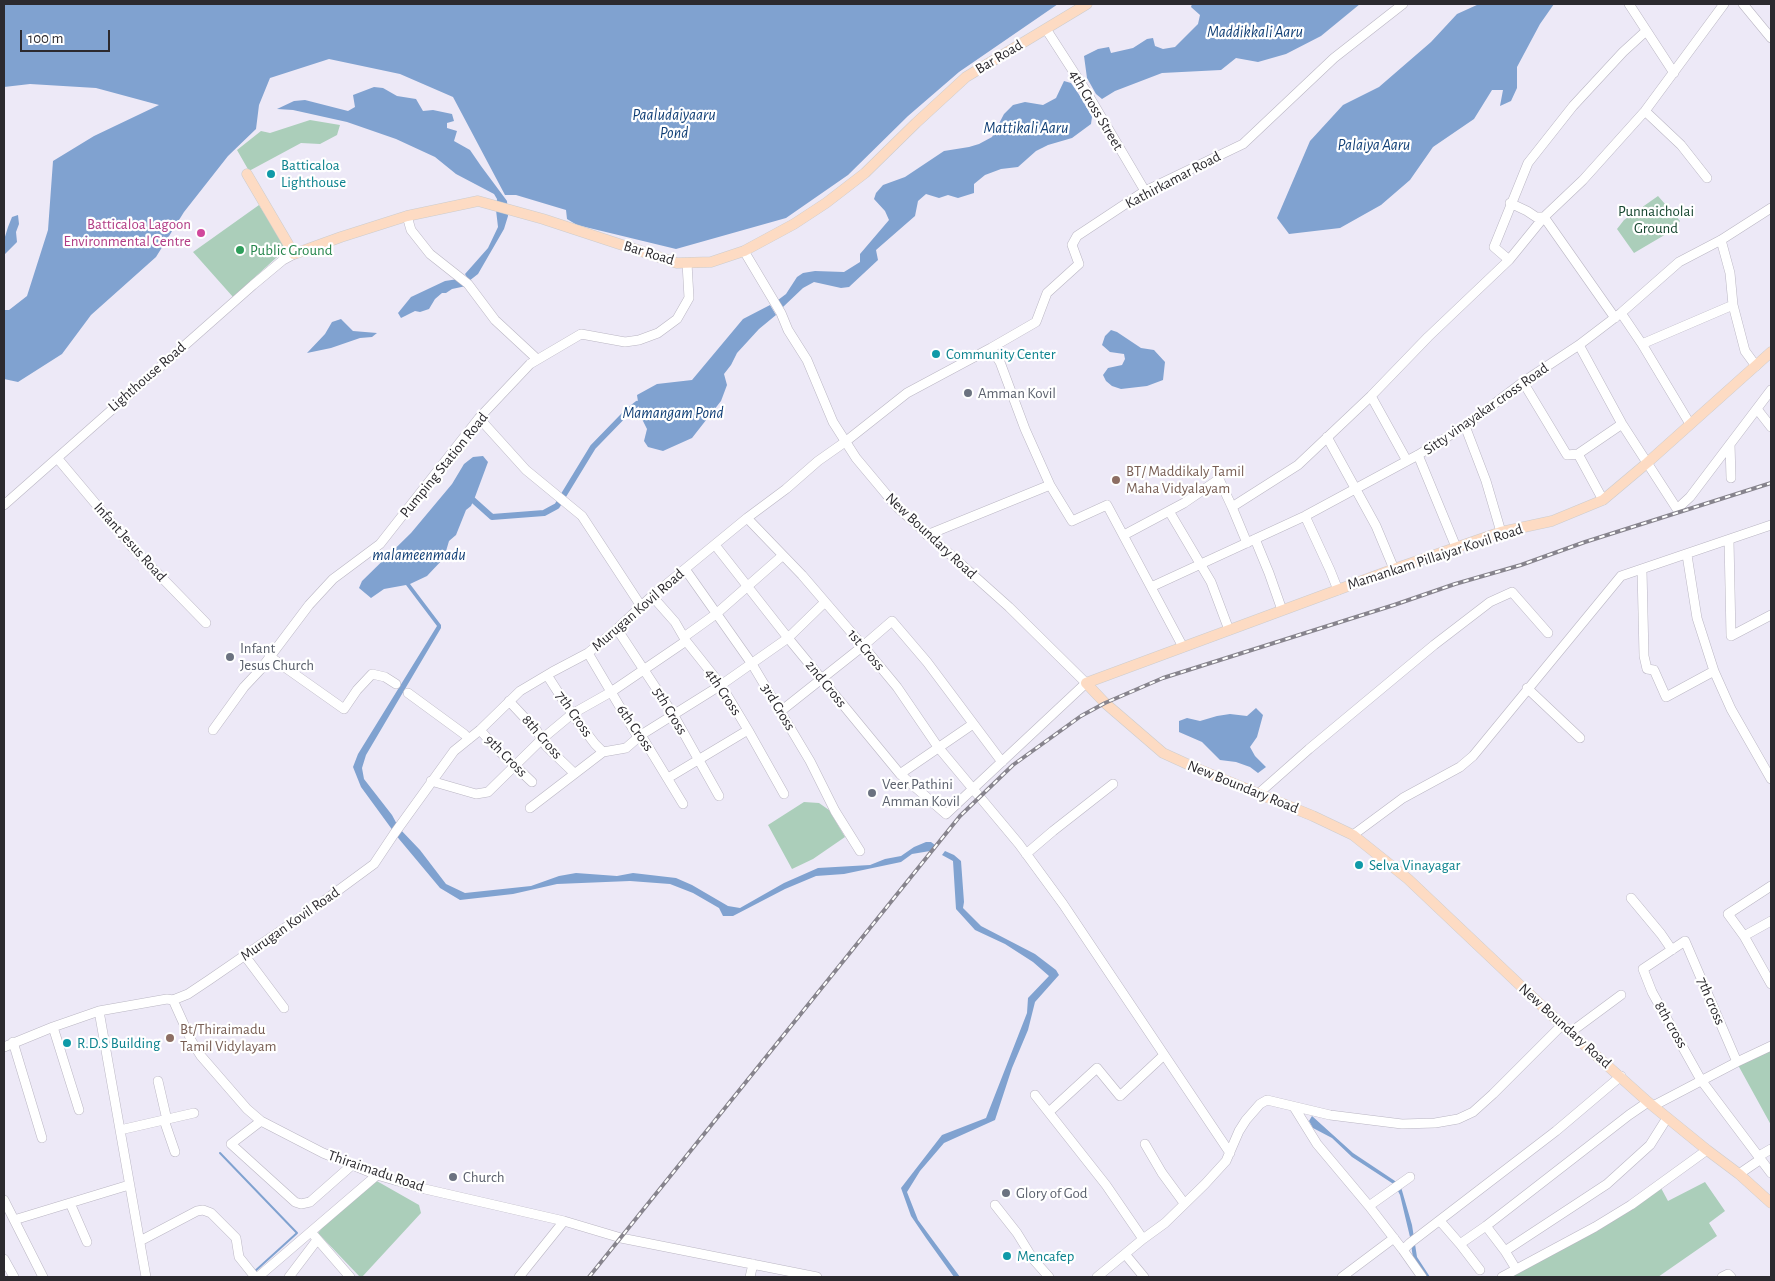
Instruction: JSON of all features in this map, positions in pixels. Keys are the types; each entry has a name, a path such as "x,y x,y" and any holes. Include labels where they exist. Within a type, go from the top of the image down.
{"main road":[{"name":"Bar Road","path":"294,254 407,216 478,201 543,218 676,263 711,262 744,251 794,224 826,203 865,173 966,77 1087,4"},
{"path":"247,174 294,254"},
{"name":"Mamankam Pillaiyar Kovil Road","path":"1086,683 1456,547 1500,532 1552,521 1603,500 1771,352"},
{"name":"New Boundary Road","path":"1086,683 1105,703 1163,753 1314,816 1353,836 1408,879 1562,1025 1651,1104 1706,1150 1740,1174 1771,1203"}],"street":[{"name":"Kathirkamar Road","path":"845,442 907,394 1036,322 1047,293 1079,264 1072,245 1077,236 1145,191 1243,144 1334,58 1403,4"},
{"path":"1630,4 1674,73"},
{"path":"1232,507 1298,465 1371,396 1428,337 1508,260 1544,217 1589,172 1645,110 1724,4"},
{"path":"1744,4 1771,38"},
{"name":"4th Cross Street","path":"1046,29 1086,91 1145,191"},
{"path":"1508,260 1494,247 1510,203 1528,164 1574,106 1623,52 1646,31"},
{"path":"1645,110 1681,145 1707,178"},
{"path":"1510,203 1536,217 1544,217"},
{"name":"Sitty vinayakar cross Road","path":"1151,587 1305,516 1418,455 1465,426 1523,382 1579,345 1618,316 1679,262 1721,240 1771,208"},
{"path":"407,216 411,230 430,254 466,282 495,320 537,359"},
{"path":"1544,217 1618,316 1642,344 1690,424"},
{"path":"1721,240 1730,273 1734,305 1745,351 1756,366"},
{"name":"New Boundary Road","path":"744,251 807,360 833,422 856,458 897,507 1009,606 1086,683"},
{"name":"Lighthouse Road","path":"4,505 252,285 283,260 294,254"},
{"name":"Pumping Station Road","path":"214,730 244,687 260,670 309,605 333,579 380,544 480,418 530,364 581,334 625,342 639,340 658,333 677,319 689,298 687,263"},
{"path":"1642,344 1734,305"},
{"path":"1579,345 1622,424 1677,509 1690,497 1771,390"},
{"path":"991,348 1000,362 1025,429 1050,485 1072,521 1107,505 1183,647"},
{"path":"1523,382 1567,455 1578,454 1622,424"},
{"path":"1371,396 1407,461"},
{"path":"1757,409 1771,427"},
{"path":"480,418 526,470 582,516 640,606"},
{"path":"1465,426 1486,481 1500,532"},
{"path":"1327,437 1376,526 1394,569"},
{"name":"Murugan Kovil Road","path":"173,1000 188,994 329,898 374,864 454,751 480,730 520,691 588,653 617,629 640,606 715,544 786,489 818,461 845,442"},
{"path":"1730,444 1731,478"},
{"path":"1578,454 1603,500"},
{"path":"1418,455 1456,547"},
{"name":"Infant Jesus Road","path":"58,459 132,547 206,623"},
{"path":"1124,535 1184,503 1219,479 1232,507 1270,573 1282,610"},
{"path":"927,535 1050,485"},
{"path":"1168,511 1211,582 1229,630"},
{"path":"1305,516 1338,590"},
{"name":"1st Cross","path":"747,518 826,602 863,646 897,687 938,746 1026,854 1063,904 1230,1153"},
{"path":"1353,836 1403,798 1460,767 1473,756 1621,576 1771,525"},
{"path":"1729,540 1731,636 1771,615"},
{"name":"2nd Cross","path":"715,544 788,638 900,774 946,814 974,789"},
{"path":"1687,555 1698,618 1714,671 1738,722 1771,779"},
{"path":"431,781 476,794 488,792 542,739 572,714 611,692 685,639 782,556"},
{"name":"3rd Cross","path":"685,569 752,664 810,761 835,811 860,852"},
{"path":"1642,570 1644,656 1647,668 1654,670 1666,697 1714,671"},
{"path":"1258,794 1434,645 1490,602 1512,592 1548,633"},
{"name":"4th Cross","path":"652,596 675,622 685,639 721,686 784,794"},
{"path":"530,808 603,752 626,748 641,735 673,714 721,686 788,638 826,602"},
{"path":"781,711 863,646 892,620 928,662 1002,762"},
{"name":"5th Cross","path":"617,629 673,714 719,796"},
{"name":"6th Cross","path":"588,653 636,734 641,735 683,804"},
{"path":"269,656 344,709 357,690 372,674 385,676 396,684"},
{"name":"7th Cross","path":"548,675 572,714 603,752"},
{"path":"974,789 1086,683"},
{"path":"1527,688 1580,738"},
{"path":"408,693 469,739"},
{"name":"8th Cross","path":"509,701 537,731 546,746 574,773"},
{"path":"900,774 938,746 973,724"},
{"name":"9th Cross","path":"480,730 532,782"},
{"path":"668,778 748,730"},
{"path":"1026,854 1114,784"},
{"path":"1771,886 1728,914 1744,936 1771,984"},
{"path":"1631,898 1672,950"},
{"path":"1744,936 1771,921"},
{"name":"7th cross","path":"1672,950 1685,941 1737,1062"},
{"name":"8th cross","path":"1672,950 1643,969 1652,992 1702,1080 1771,1173"},
{"path":"244,956 284,1008"},
{"path":"1571,1032 1621,994"},
{"path":"4,1047 53,1027 100,1011 167,999 173,1000"},
{"name":"Thiraimadu Road","path":"173,1000 192,1042 246,1109 261,1121 323,1152 377,1175 425,1189 564,1221 621,1238 753,1264 794,1275 817,1277"},
{"path":"100,1011 146,1277"},
{"path":"1097,1277 1142,1239 1165,1223 1210,1178 1226,1161 1239,1130 1260,1104 1267,1100 1330,1115 1402,1124 1435,1123 1458,1119 1473,1112 1493,1094 1562,1025"},
{"path":"53,1027 79,1110"},
{"path":"13,1042 42,1138"},
{"path":"1460,1244 1629,1115 1771,1046"},
{"path":"1049,1112 1097,1068 1120,1096 1164,1055"},
{"path":"1410,1244 1556,1131 1620,1076"},
{"path":"158,1081 175,1152"},
{"path":"1035,1095 1106,1185 1142,1239"},
{"path":"1294,1107 1317,1144 1394,1238 1410,1244 1422,1277"},
{"path":"120,1130 194,1113"},
{"path":"1505,1250 1607,1184 1650,1145 1667,1118"},
{"path":"261,1121 230,1144 295,1202 301,1204 310,1202 352,1164"},
{"path":"1145,1144 1162,1173 1184,1203"},
{"path":"1740,1174 1771,1149"},
{"path":"1502,1277 1595,1227 1631,1205 1706,1150"},
{"path":"140,1241 196,1211 203,1210 211,1213 236,1238 239,1257 254,1275 311,1232 377,1175"},
{"path":"1369,1206 1410,1177"},
{"path":"14,1220 129,1185"},
{"path":"4,1200 43,1277"},
{"path":"70,1203 87,1242"},
{"path":"995,1205 1017,1233 1033,1259 1049,1277"},
{"path":"519,1277 564,1221"},
{"path":"1440,1221 1480,1270"},
{"path":"1486,1226 1505,1250 1516,1269"},
{"path":"311,1232 350,1277"},
{"path":"1342,1277 1394,1238"},
{"path":"289,1277 317,1240"},
{"path":"1125,1254 1144,1277"},
{"path":"4,1260 14,1277"},
{"path":"750,1277 753,1264"},
{"path":"336,1277 342,1270"},
{"path":"1722,1277 1728,1274 1732,1277"}],"green space":[{"path":"310,120 340,125 337,135 320,144 301,143 249,171 237,150 261,131 270,133"},
{"name":"Punnaicholai Ground","path":"1658,196 1680,221 1673,230 1634,253 1617,229 1624,220"},
{"name":"Public Ground","path":"259,205 287,248 233,297 193,252"},
{"path":"804,802 819,803 829,810 845,837 813,859 792,869 768,825"},
{"path":"1771,1049 1771,1125 1738,1065"},
{"path":"375,1180 419,1205 421,1213 360,1277 318,1233"},
{"path":"1705,1182 1725,1211 1709,1223 1717,1236 1658,1277 1511,1277 1590,1233 1661,1188 1668,1201"}],"water":[{"name":"Paaludaiyaaru Pond","path":"4,4 1058,4 959,72 908,116 848,175 786,218 676,249 577,225 567,219 566,210 516,195 505,195 453,97 400,74 329,59 270,78 259,105 256,129 228,156 184,212 156,257 91,315 62,354 18,382 4,379 4,310 9,310 27,296 48,230 53,161 94,136 159,105 96,88 30,84 4,87"},
{"name":"Maddikkali Aaru","path":"1192,4 1360,4 1321,36 1286,54 1258,62 1236,58 1221,70 1162,73 1115,91 1102,99 1096,94 1087,78 1084,56 1098,49 1109,47 1111,53 1133,48 1147,39 1153,38 1155,46 1163,49 1175,47 1198,24 1200,15 1191,7"},
{"name":"Palaiya Aaru","path":"1479,4 1554,4 1540,24 1517,67 1517,88 1511,101 1500,106 1503,90 1492,90 1474,119 1433,147 1410,180 1381,205 1340,228 1289,234 1277,218 1310,141 1343,105 1379,87 1431,42 1457,14"},
{"name":"Mattikali Aaru","path":"1064,81 1071,83 1080,96 1092,117 1091,124 1072,138 1048,145 1036,151 1018,167 1001,169 985,175 974,184 974,193 958,198 948,195 939,198 926,194 918,201 915,216 876,250 878,260 849,287 841,288 814,282 803,288 783,307 778,300 786,294 797,277 803,273 815,271 844,272 860,262 860,254 889,220 885,211 874,199 876,193 883,185 905,177 944,151 969,147 992,137 1004,114 1013,105 1025,102 1043,105 1056,98"},
{"path":"374,87 383,88 397,96 416,99 423,111 433,110 452,114 454,121 447,123 447,128 457,131 454,141 470,150 507,201 508,216 504,229 478,274 469,281 465,274 488,248 498,227 497,199 494,194 456,174 435,157 396,139 347,122 293,110 277,109 294,101 305,100 348,111 355,107 353,95"},
{"path":"18,215 17,242 4,255 4,240 8,227 12,217"},
{"path":"458,279 466,286 442,293 435,299 429,309 420,312 415,311 401,318 398,313 411,297 445,281"},
{"name":"Mamangam Pond","path":"770,305 776,315 759,329 737,353 724,374 727,385 721,401 692,438 663,451 648,447 644,441 647,429 640,415 637,395 657,384 692,380 743,319"},
{"path":"341,319 353,331 377,333 372,337 360,338 331,348 307,353 325,334 332,322"},
{"path":"1111,330 1141,348 1154,350 1165,362 1163,380 1147,386 1121,389 1112,386 1106,381 1103,375 1108,368 1122,365 1125,359 1124,354 1110,352 1102,345 1105,336"},
{"name":"malameenmadu","path":"483,456 488,462 475,497 471,506 466,510 456,535 449,541 444,558 427,576 410,584 441,625 441,628 366,755 362,768 364,779 392,815 399,828 420,850 446,884 465,893 531,886 559,876 576,873 617,876 633,873 676,878 728,906 740,908 784,883 818,868 870,865 885,859 901,856 914,847 926,842 931,842 935,845 930,851 912,854 901,862 844,874 816,876 785,889 733,916 723,916 719,908 693,893 670,884 630,881 557,884 513,894 460,900 440,888 399,839 361,787 353,767 358,754 437,626 406,585 384,589 371,598 359,588 362,581 411,533 452,484 464,464 473,457"},
{"path":"1256,708 1263,715 1257,737 1250,747 1255,756 1266,767 1258,773 1250,767 1236,762 1220,760 1202,742 1179,732 1179,721 1187,718 1200,721 1230,714 1247,716"},
{"path":"945,851 961,861 963,908 981,926 1035,954 1056,970 1059,975 1035,1002 1028,1030 1012,1068 995,1120 944,1143 920,1171 907,1192 918,1220 960,1277 954,1277 911,1216 901,1188 942,1135 986,1118 1027,1013 1028,998 1049,976 1033,962 1005,944 975,930 956,909 953,861 942,855"},
{"path":"1312,1116 1353,1153 1398,1183 1401,1187 1412,1225 1417,1257 1430,1277 1425,1277 1413,1258 1400,1195 1395,1185 1352,1157 1332,1138 1313,1128 1309,1121"}],"waterway":[{"path":"473,500 492,517 544,513 557,506 593,447 637,404"},
{"path":"220,1153 297,1233 254,1272"}],"railway":[{"path":"589,1277 960,816 1013,765 1081,716 1105,703 1163,678 1455,584 1521,565 1585,542 1771,483"}],"place":[{"name":"Batticaloa Lighthouse","path":"271,174"},
{"name":"Batticaloa Lagoon Environmental Centre","path":"201,233"},
{"name":"Public Ground","path":"240,250"},
{"name":"Community Center","path":"936,354"},
{"name":"Amman Kovil","path":"968,393"},
{"name":"BT/ Maddikaly Tamil Maha Vidyalayam","path":"1116,480"},
{"name":"Infant Jesus Church","path":"230,657"},
{"name":"Veer Pathini Amman Kovil","path":"872,793"},
{"name":"Selva Vinayagar","path":"1359,865"},
{"name":"Bt/Thiraimadu Tamil Vidylayam","path":"170,1038"},
{"name":"R.D.S Building","path":"67,1043"},
{"name":"Church","path":"453,1177"},
{"name":"Glory of God","path":"1006,1193"},
{"name":"Mencafep","path":"1007,1256"}]}
